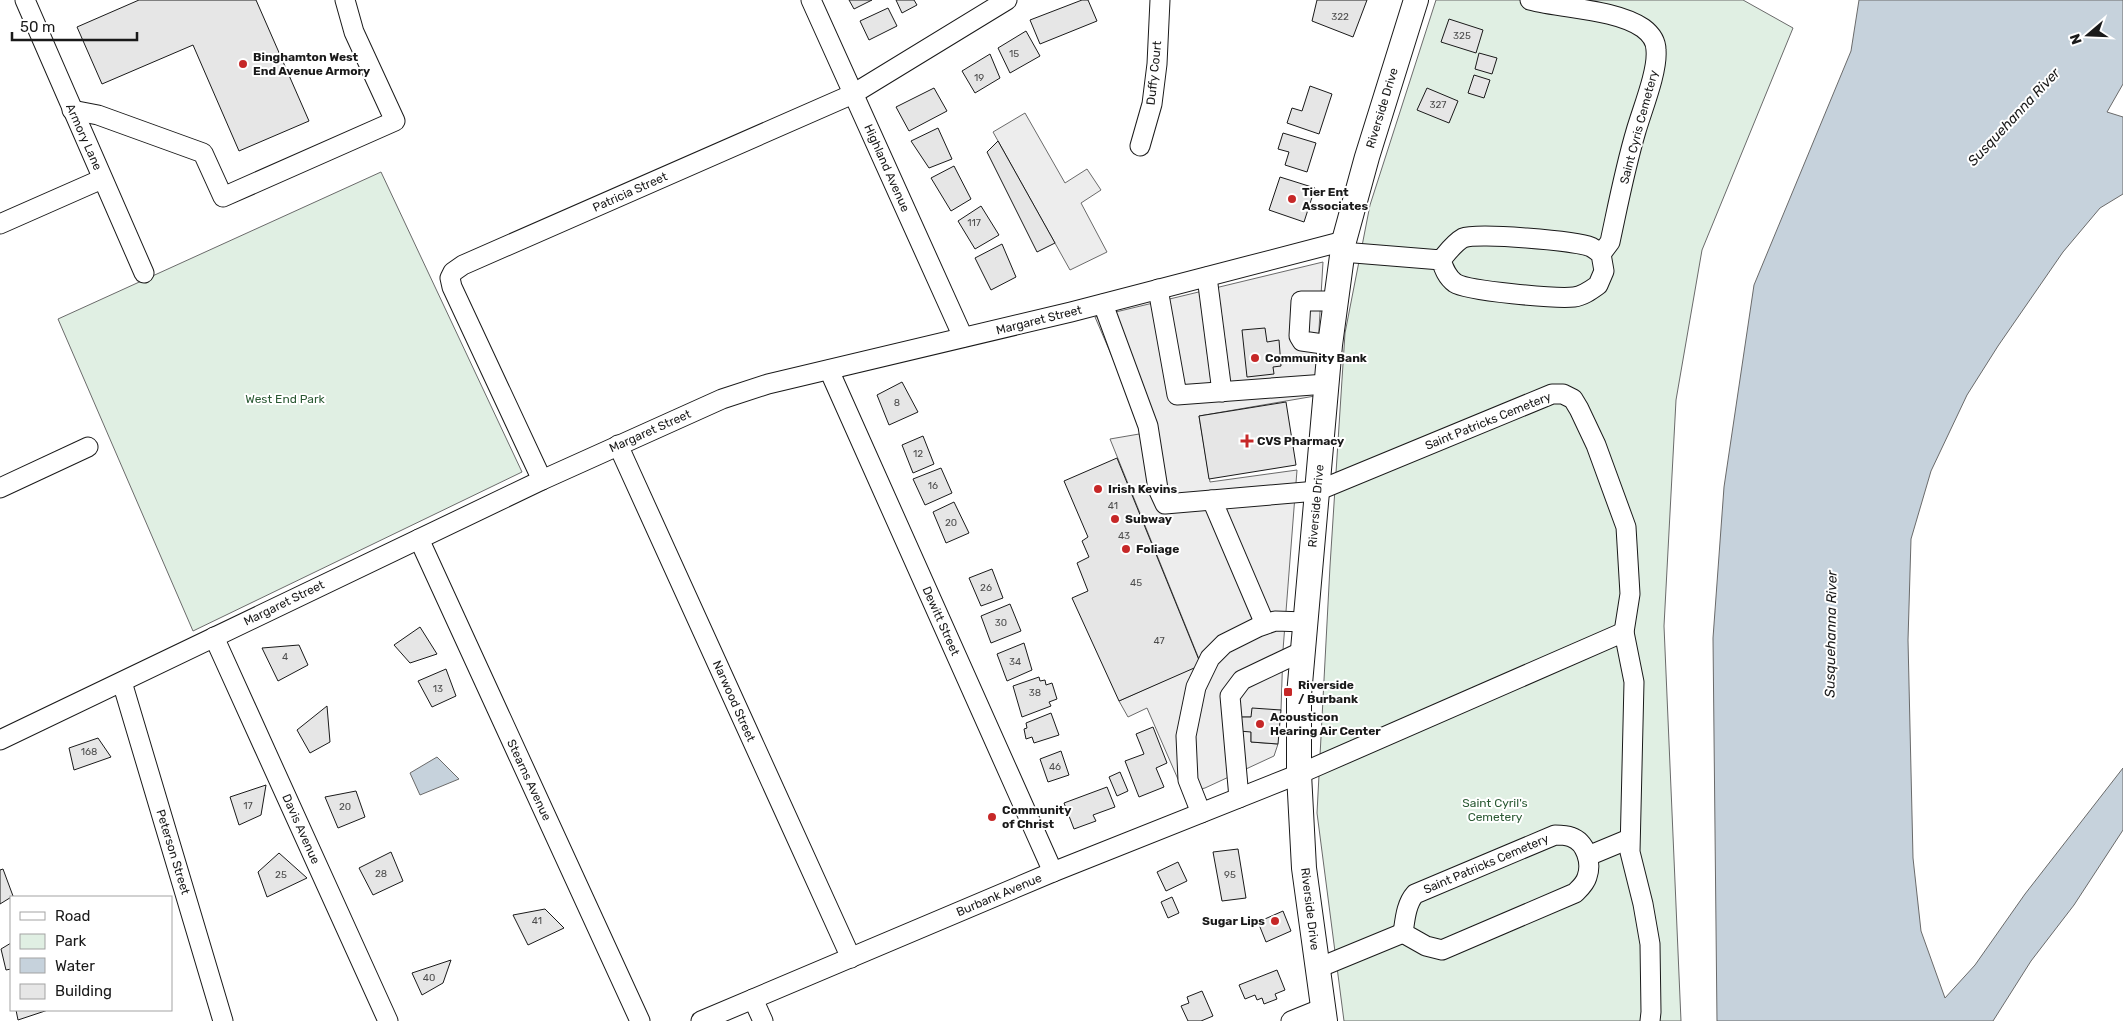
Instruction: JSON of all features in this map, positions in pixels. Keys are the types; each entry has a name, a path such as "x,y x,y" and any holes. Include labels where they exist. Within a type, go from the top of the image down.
{"main road":[{"name":"Riverside Drive","path":"1324,1014 1304,868 1299,774 1299,694 1326,384 1343,247 1367,157 1416,0"}],"street":[{"name":"Armory Lane","path":"25,0 144,273"},
{"path":"72,110 98,115 203,152 223,196 395,121 354,32 345,0"},
{"name":"Highland Avenue","path":"811,0 963,337"},
{"name":"Patricia Street","path":"542,480 452,287 450,278 453,272 463,265 853,94 1007,0"},
{"name":"Duffy Court","path":"1140,146 1152,104 1157,64 1160,0"},
{"name":"Saint Cyris Cemetery","path":"1441,260 1446,274 1456,283 1467,288 1575,297 1598,285 1604,271 1601,254 1610,242 1635,134 1655,66 1657,52 1655,41 1645,29 1631,21 1612,15 1552,6 1530,0"},
{"path":"0,224 102,179"},
{"path":"1343,247 1441,260 1463,238 1477,236 1551,241 1586,246 1601,254"},
{"name":"Margaret Street","path":"0,740 542,480 722,400 768,384 1103,304 1207,277 1343,247"},
{"path":"1207,277 1222,392"},
{"path":"1158,289 1177,395 1326,384"},
{"path":"1330,345 1302,341 1299,336 1301,301 1335,301"},
{"name":"Saint Patricks Cemetery","path":"1103,304 1148,426 1158,489 1165,504 1317,491 1552,394 1563,394 1573,399 1580,409 1596,445 1626,527 1630,594 1624,632 1634,682 1629,839 1630,852 1643,904 1650,944 1650,1021"},
{"name":"Dewitt Street","path":"829,370 1053,872"},
{"name":"Narwood Street","path":"618,445 851,958"},
{"path":"0,488 88,447"},
{"path":"1212,500 1265,624"},
{"name":"Stearns Avenue","path":"419,539 640,1021"},
{"path":"1201,814 1188,780 1186,736 1196,687 1210,658 1224,644 1265,624 1275,621 1306,622"},
{"path":"1299,774 1624,632"},
{"name":"Davis Avenue","path":"214,637 388,1021"},
{"path":"1239,798 1230,696 1242,680 1303,652"},
{"name":"Peterson Street","path":"122,682 223,1021"},
{"name":"Burbank Avenue","path":"701,1021 1053,872 1299,774"},
{"name":"Saint Patricks Cemetery","path":"1402,933 1408,907 1415,894 1548,836 1555,834 1572,837 1582,845 1588,856"},
{"path":"1318,968 1402,933 1433,949 1442,950 1575,893 1584,884 1588,876 1588,856 1629,839"},
{"path":"753,999 763,1021"},
{"path":"1291,1021 1324,1014"}],"green space":[{"name":"Saint Cyril's Cemetery","path":"1436,0 1743,0 1793,28 1702,250 1676,400 1664,626 1681,1021 1344,1021 1317,813 1345,333 1370,205"},
{"name":"West End Park","path":"381,172 522,472 193,631 58,319"}],"shaded area":[{"path":"1025,113 1065,183 1087,169 1101,190 1081,203 1107,252 1070,270 993,132"},
{"path":"1323,262 1315,396 1199,416 1210,482 1297,470 1283,650 1281,710 1251,717 1240,717 1251,732 1251,742 1278,744 1274,756 1205,788 1184,793 1147,708 1128,717 1119,701 1201,664 1110,439 1145,433 1095,317"}],"water":[{"name":"Susquehanna River","path":"1859,0 2123,0 2123,84 2107,112 2123,117 2123,194 2100,208 2063,252 1998,346 1967,395 1931,471 1911,539 1908,640 1913,858 1921,931 1945,998 1975,965 2025,894 2123,768 2123,830 2074,905 2031,961 1993,1021 1717,1021 1713,638 1724,487 1754,285 1851,51"},
{"path":"437,757 459,779 420,795 410,773"}],"building":[{"name":"Binghamton West End Avenue Armory","path":"139,0 256,0 309,121 239,151 193,45 102,84 77,27"},
{"path":"849,0 872,0 854,9"},
{"path":"896,0 914,0 917,5 902,13"},
{"path":"1082,0 1088,0 1097,21 1040,44 1030,20"},
{"path":"1317,0 1367,0 1353,37 1312,21"},
{"path":"888,8 897,26 869,40 860,21"},
{"path":"1449,19 1483,30 1476,53 1441,42"},
{"path":"1026,31 1040,56 1010,73 998,48"},
{"path":"1479,53 1497,58 1492,74 1475,69"},
{"path":"990,54 1000,78 975,93 962,71"},
{"path":"1474,75 1490,80 1484,98 1468,93"},
{"path":"1310,86 1332,94 1319,134 1287,123 1292,108 1302,111"},
{"path":"934,88 947,111 909,131 896,107"},
{"path":"1427,88 1458,101 1449,123 1417,110"},
{"path":"938,128 952,159 929,168 911,141"},
{"path":"1283,133 1316,143 1307,172 1285,165 1289,152 1278,149"},
{"path":"998,141 1055,243 1037,252 987,152"},
{"path":"954,166 971,199 951,211 931,178"},
{"name":"Tier Ent Associates","path":"1280,177 1315,188 1304,222 1269,210"},
{"path":"981,206 999,235 975,249 958,221"},
{"path":"1002,244 1016,277 991,290 975,258"},
{"path":"1265,328 1267,342 1279,340 1281,366 1273,367 1274,374 1247,377 1242,330"},
{"path":"902,382 918,412 889,425 877,395"},
{"name":"CVS Pharmacy","path":"1286,402 1296,465 1209,479 1199,416"},
{"path":"923,436 934,464 913,473 902,445"},
{"path":"1117,458 1201,665 1119,701 1072,598 1088,591 1077,563 1089,557 1082,541 1088,537 1064,481"},
{"path":"941,468 952,493 925,505 913,479"},
{"path":"954,502 969,533 946,543 933,512"},
{"path":"992,569 1003,598 981,606 969,578"},
{"path":"1010,604 1021,631 991,643 981,616"},
{"path":"420,627 437,654 410,663 394,645"},
{"path":"1024,643 1032,670 1007,681 997,654"},
{"path":"299,645 308,665 278,681 262,648"},
{"path":"446,669 456,696 432,707 418,681"},
{"path":"1039,677 1040,681 1045,680 1046,685 1052,683 1057,699 1049,702 1051,706 1022,717 1013,686"},
{"path":"327,706 330,742 310,753 297,730"},
{"name":"Acousticon Hearing Air Center","path":"1252,708 1281,710 1278,744 1251,742 1251,732 1239,731 1240,717 1251,717"},
{"path":"1051,713 1059,735 1034,743 1032,737 1026,739 1024,729 1027,728 1026,723"},
{"path":"1153,727 1167,763 1156,768 1164,787 1139,797 1125,761 1144,754 1136,734"},
{"path":"98,738 111,757 74,770 69,748"},
{"path":"1061,751 1069,775 1048,782 1040,759"},
{"path":"1120,772 1128,791 1117,796 1109,777"},
{"path":"266,785 261,815 239,825 230,797"},
{"path":"1107,787 1115,807 1093,815 1096,821 1074,829 1064,803"},
{"path":"356,791 365,817 338,828 325,797"},
{"path":"1238,849 1246,898 1222,901 1213,852"},
{"path":"391,852 403,881 373,895 359,868"},
{"path":"279,853 307,878 267,897 258,872"},
{"path":"1178,862 1187,881 1166,891 1157,872"},
{"path":"3,869 13,896 10,896 0,904 0,870"},
{"path":"1172,897 1179,913 1168,918 1161,902"},
{"path":"545,909 564,928 528,945 513,915"},
{"path":"1283,911 1291,931 1266,942 1258,922"},
{"path":"10,944 10,969 6,970 1,949"},
{"path":"451,960 443,983 422,995 412,973"},
{"path":"1277,970 1285,990 1275,994 1277,999 1264,1004 1262,998 1257,1000 1255,995 1245,999 1239,985"},
{"path":"1202,991 1213,1016 1201,1021 1188,1021 1181,1006 1189,1003 1187,997"},
{"path":"16,1011 45,1011 18,1020"}],"place":[{"name":"Binghamton West End Avenue Armory","path":"243,64"},
{"name":"Tier Ent Associates","path":"1292,199"},
{"name":"Community Bank","path":"1255,358"},
{"name":"CVS Pharmacy","path":"1247,441"},
{"name":"Irish Kevins","path":"1098,489"},
{"name":"Subway","path":"1115,519"},
{"name":"Foliage","path":"1126,549"},
{"name":"Riverside / Burbank","path":"1288,692"},
{"name":"Acousticon Hearing Air Center","path":"1260,724"},
{"name":"Community of Christ","path":"992,817"},
{"name":"Sugar Lips","path":"1275,921"}]}
